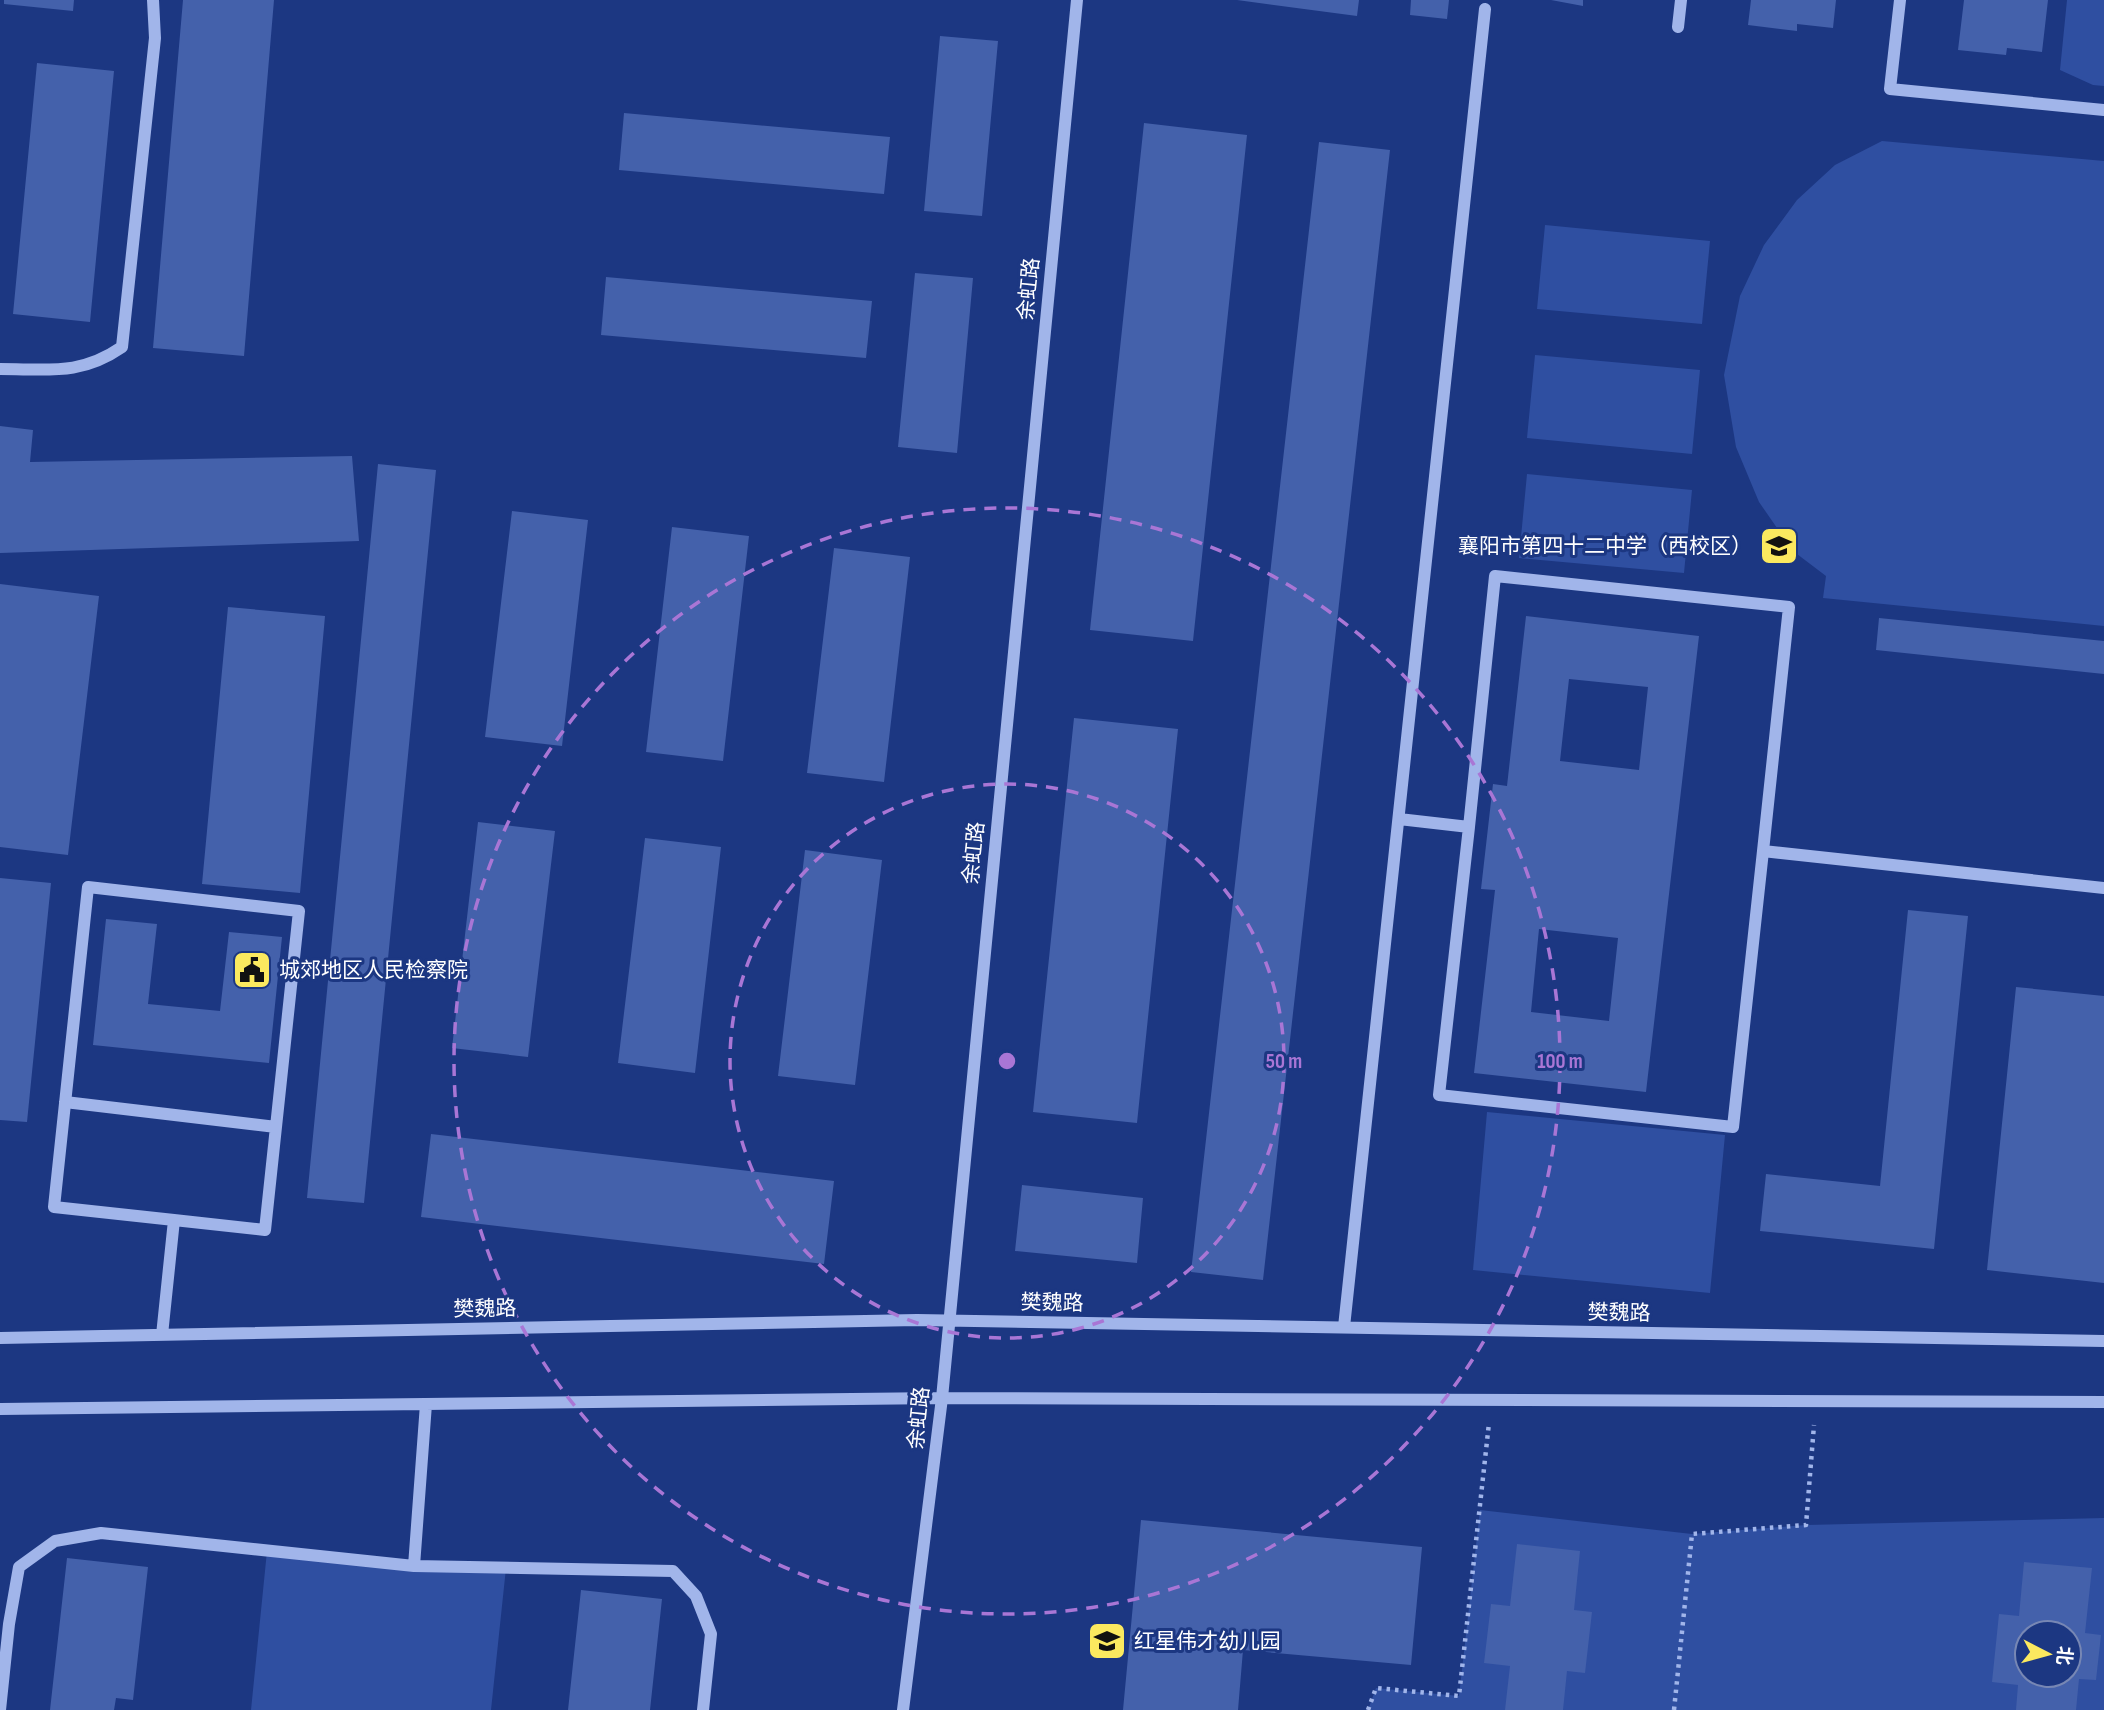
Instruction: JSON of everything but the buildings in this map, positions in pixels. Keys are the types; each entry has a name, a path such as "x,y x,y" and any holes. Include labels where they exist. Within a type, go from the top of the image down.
{"street":[{"path":"0,369 74,370 102,361 122,347 155,38 153,0"},
{"name":"余虹路","path":"904,1710 942,1398 1077,0"},
{"path":"1678,27 1681,0"},
{"path":"1900,0 1890,89 2104,110"},
{"path":"1344,1327 1485,9"},
{"path":"1495,576 1789,607 1733,1127 1439,1095 1469,827 1495,576"},
{"path":"1399,819 1469,827"},
{"path":"1763,851 2104,888"},
{"path":"88,887 299,911 276,1127 265,1230 54,1207 88,887"},
{"path":"65,1102 276,1127"},
{"path":"162,1335 174,1220"},
{"name":"樊魏路","path":"0,1338 948,1320 2104,1341"},
{"path":"0,1409 942,1398 2104,1402"},
{"path":"414,1566 426,1404"},
{"path":"0,1710 9,1624 19,1567 55,1541 101,1533 414,1566 673,1571 696,1596 711,1634 704,1710"}],"path":[{"path":"1368,1710 1376,1688 1459,1696 1492,1400"},
{"path":"1674,1710 1692,1534 1806,1525 1815,1401"}],"shaded area":[{"path":"2067,0 2104,0 2104,86 2093,85 2060,70"},
{"path":"1882,141 2104,161 2104,626 1823,598 1826,576 1793,551 1759,502 1736,447 1724,375 1740,296 1764,245 1797,200 1835,165"},
{"path":"1545,225 1710,241 1702,324 1537,309"},
{"path":"1535,355 1700,370 1692,454 1527,438"},
{"path":"1527,474 1692,490 1684,573 1519,558"},
{"path":"1487,1112 1725,1135 1710,1293 1473,1270"},
{"path":"1480,1510 1692,1534 1806,1525 2104,1518 2104,1710 1368,1710 1376,1688 1459,1696"},
{"path":"267,1551 506,1568 491,1710 251,1710"}],"place":[{"name":"襄阳市第四十二中学（西校区）","path":"1779,546"},
{"name":"城郊地区人民检察院","path":"252,970"},
{"name":"红星伟才幼儿园","path":"1107,1641"}]}
